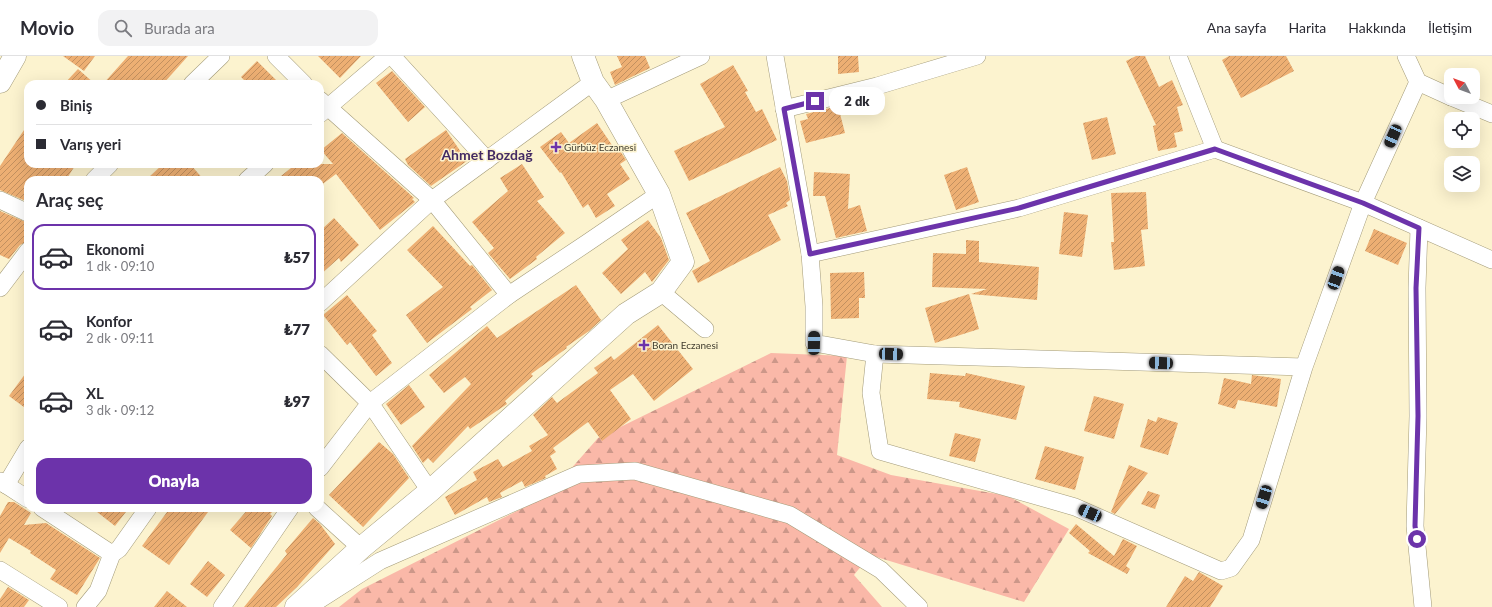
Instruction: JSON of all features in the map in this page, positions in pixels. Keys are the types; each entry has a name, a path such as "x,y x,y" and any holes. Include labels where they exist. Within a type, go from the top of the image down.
{"main road":[{"path":"0,82 15,56"},
{"path":"296,607 361,548 430,491 626,314 661,292 683,262 659,194 606,100 593,82 583,56"}],"street":[{"path":"196,80 221,56"},
{"path":"276,56 300,80"},
{"path":"324,105 388,56"},
{"path":"392,56 487,160"},
{"path":"606,100 701,56"},
{"path":"775,56 810,254 814,306 814,343 875,354 1304,367"},
{"path":"784,109 877,86 977,56"},
{"path":"1178,56 1215,149"},
{"path":"1406,56 1418,82 1444,94"},
{"path":"324,299 432,200 593,82"},
{"path":"875,354 871,393 880,451 1075,507 1221,571 1232,568 1251,540 1304,367 1363,203 1418,82"},
{"path":"1468,104 1492,114"},
{"path":"324,109 432,200 509,295"},
{"path":"810,254 1019,208 1215,149 1363,203 1492,260"},
{"path":"98,176 106,168"},
{"path":"252,176 260,168"},
{"path":"324,463 370,403 509,295 659,194"},
{"path":"0,200 24,211"},
{"path":"1419,228 1416,288 1418,416 1415,526 1423,607"},
{"path":"0,288 24,256"},
{"path":"661,292 705,329"},
{"path":"324,358 370,403 430,491"},
{"path":"24,454 3,483 24,496"},
{"path":"308,607 380,561 579,474 635,471 790,515 882,570 919,607"},
{"path":"48,512 112,554"},
{"path":"85,607 98,591 112,554 119,549 145,512"},
{"path":"222,607 287,512"},
{"path":"321,512 361,548"},
{"path":"0,570 59,607"}],"green space":[{"path":"771,353 847,356 837,455 891,475 1008,496 1069,529 1024,602 870,555 854,575 882,607 339,607 362,589 547,496 598,438"}],"building":[{"path":"63,56 95,56 84,71"},
{"path":"128,56 188,56 167,80 107,80"},
{"path":"318,56 361,56 340,78"},
{"path":"617,56 645,56 650,68 615,85 610,72 622,67"},
{"path":"838,56 858,56 859,72 838,74"},
{"path":"1136,56 1145,56 1159,87 1172,80 1183,105 1177,107 1183,131 1174,133 1177,147 1158,151 1153,126 1156,125 1126,61"},
{"path":"1229,56 1286,56 1294,71 1241,98 1222,60"},
{"path":"257,61 276,80 244,80 241,77"},
{"path":"733,65 748,91 745,92 756,112 762,109 777,140 689,181 674,151 725,127 700,84"},
{"path":"78,69 90,80 68,80"},
{"path":"392,71 425,107 408,122 376,83"},
{"path":"838,106 845,133 806,143 800,121 808,119 806,114"},
{"path":"1107,117 1116,154 1092,160 1083,123"},
{"path":"597,123 614,148 617,146 626,160 620,164 630,179 607,194 615,206 596,218 588,204 583,208 561,172 560,173 540,147 561,132 569,143"},
{"path":"24,130 24,168 74,168 68,176 24,176 24,200 0,190 0,166"},
{"path":"446,130 467,161 431,186 408,165 405,159"},
{"path":"342,133 414,198 412,199 415,202 380,230 336,174 324,183 324,176 281,176 291,168 324,168 324,164 333,164 324,154 324,148"},
{"path":"522,164 544,197 537,201 565,233 536,257 537,259 510,279 488,253 494,248 472,222 508,191 500,178"},
{"path":"780,167 787,181 790,200 786,203 788,206 768,215 781,240 698,283 692,271 710,261 686,213"},
{"path":"967,167 979,202 956,210 944,175"},
{"path":"159,168 194,168 200,176 150,176"},
{"path":"814,172 850,174 848,209 860,205 867,231 836,238 825,196 813,196"},
{"path":"1146,192 1148,229 1141,230 1145,266 1114,270 1111,242 1114,242 1111,193"},
{"path":"0,211 24,221 24,243 20,245 9,259 0,255"},
{"path":"1064,212 1088,215 1082,257 1059,254"},
{"path":"334,218 359,245 341,262 339,258 324,271 324,227"},
{"path":"648,220 661,238 669,260 652,282 645,272 621,294 602,273 628,249 621,240"},
{"path":"433,226 470,266 472,265 492,290 470,307 472,309 427,343 406,315 443,287 407,250"},
{"path":"1374,229 1407,243 1398,265 1365,251"},
{"path":"966,240 979,241 979,262 1039,267 1037,300 971,294 987,289 932,287 933,253 966,254"},
{"path":"864,272 865,298 859,298 859,318 831,319 830,273"},
{"path":"576,285 601,320 589,331 566,347 567,348 531,374 533,376 505,401 507,404 470,429 468,426 433,463 428,458 423,463 412,446 471,384 465,377 444,393 429,375 487,326 497,338"},
{"path":"969,294 979,329 935,343 925,308"},
{"path":"347,295 377,331 372,335 392,363 376,376 350,342 347,345 324,316 324,314"},
{"path":"658,325 693,369 654,401 633,374 610,390 631,419 602,441 588,422 553,448 556,452 550,456 557,469 545,476 546,478 525,487 522,481 500,493 502,497 489,502 487,497 455,515 445,497 477,480 473,472 498,459 503,467 532,451 529,446 548,435 533,415 552,397 557,403 598,373 594,368 611,356 614,360"},
{"path":"930,373 965,376 966,373 1025,386 1016,420 959,407 960,402 927,399"},
{"path":"24,375 24,407 9,396"},
{"path":"1252,375 1281,379 1277,407 1238,400 1235,409 1218,404 1224,378 1251,384"},
{"path":"409,385 425,407 401,425 386,404"},
{"path":"1094,396 1124,404 1114,439 1084,431"},
{"path":"1158,417 1178,423 1168,455 1140,447 1148,419 1156,422"},
{"path":"955,433 981,439 975,462 949,456"},
{"path":"379,442 393,454 409,478 363,527 329,495"},
{"path":"1045,446 1084,457 1075,490 1035,479"},
{"path":"1129,465 1148,473 1115,514 1111,512"},
{"path":"1148,491 1160,495 1155,509 1141,504"},
{"path":"8,502 14,502 24,508 24,512 31,513 24,525 46,523 100,558 77,595 50,579 56,570 30,553 31,551 9,538 0,553 0,516"},
{"path":"97,512 126,512 115,526"},
{"path":"167,512 208,512 169,565 142,546"},
{"path":"246,512 272,512 270,514 272,516 251,548 230,530"},
{"path":"313,518 320,524 335,544 297,587 276,607 244,607 287,554 285,551"},
{"path":"1076,524 1114,556 1123,539 1137,546 1126,566 1130,569 1127,574 1088,553 1090,551 1069,533"},
{"path":"208,561 225,575 207,597 190,584"},
{"path":"1199,572 1223,586 1210,607 1166,607 1185,576 1193,581"},
{"path":"8,587 29,600 24,607 0,607 0,599"},
{"path":"167,591 187,607 154,607"}],"place":[{"name":"Gürbüz Eczanesi","path":"556,147"},
{"name":"Boran Eczanesi","path":"644,345"}],"district":[{"name":"Ahmet Bozdağ","path":"487,155"}],"route":[{"path":"815,101 784,109 810,254 1019,208 1215,149 1363,203 1419,228 1416,288 1418,416 1415,526 1417,539"}]}
